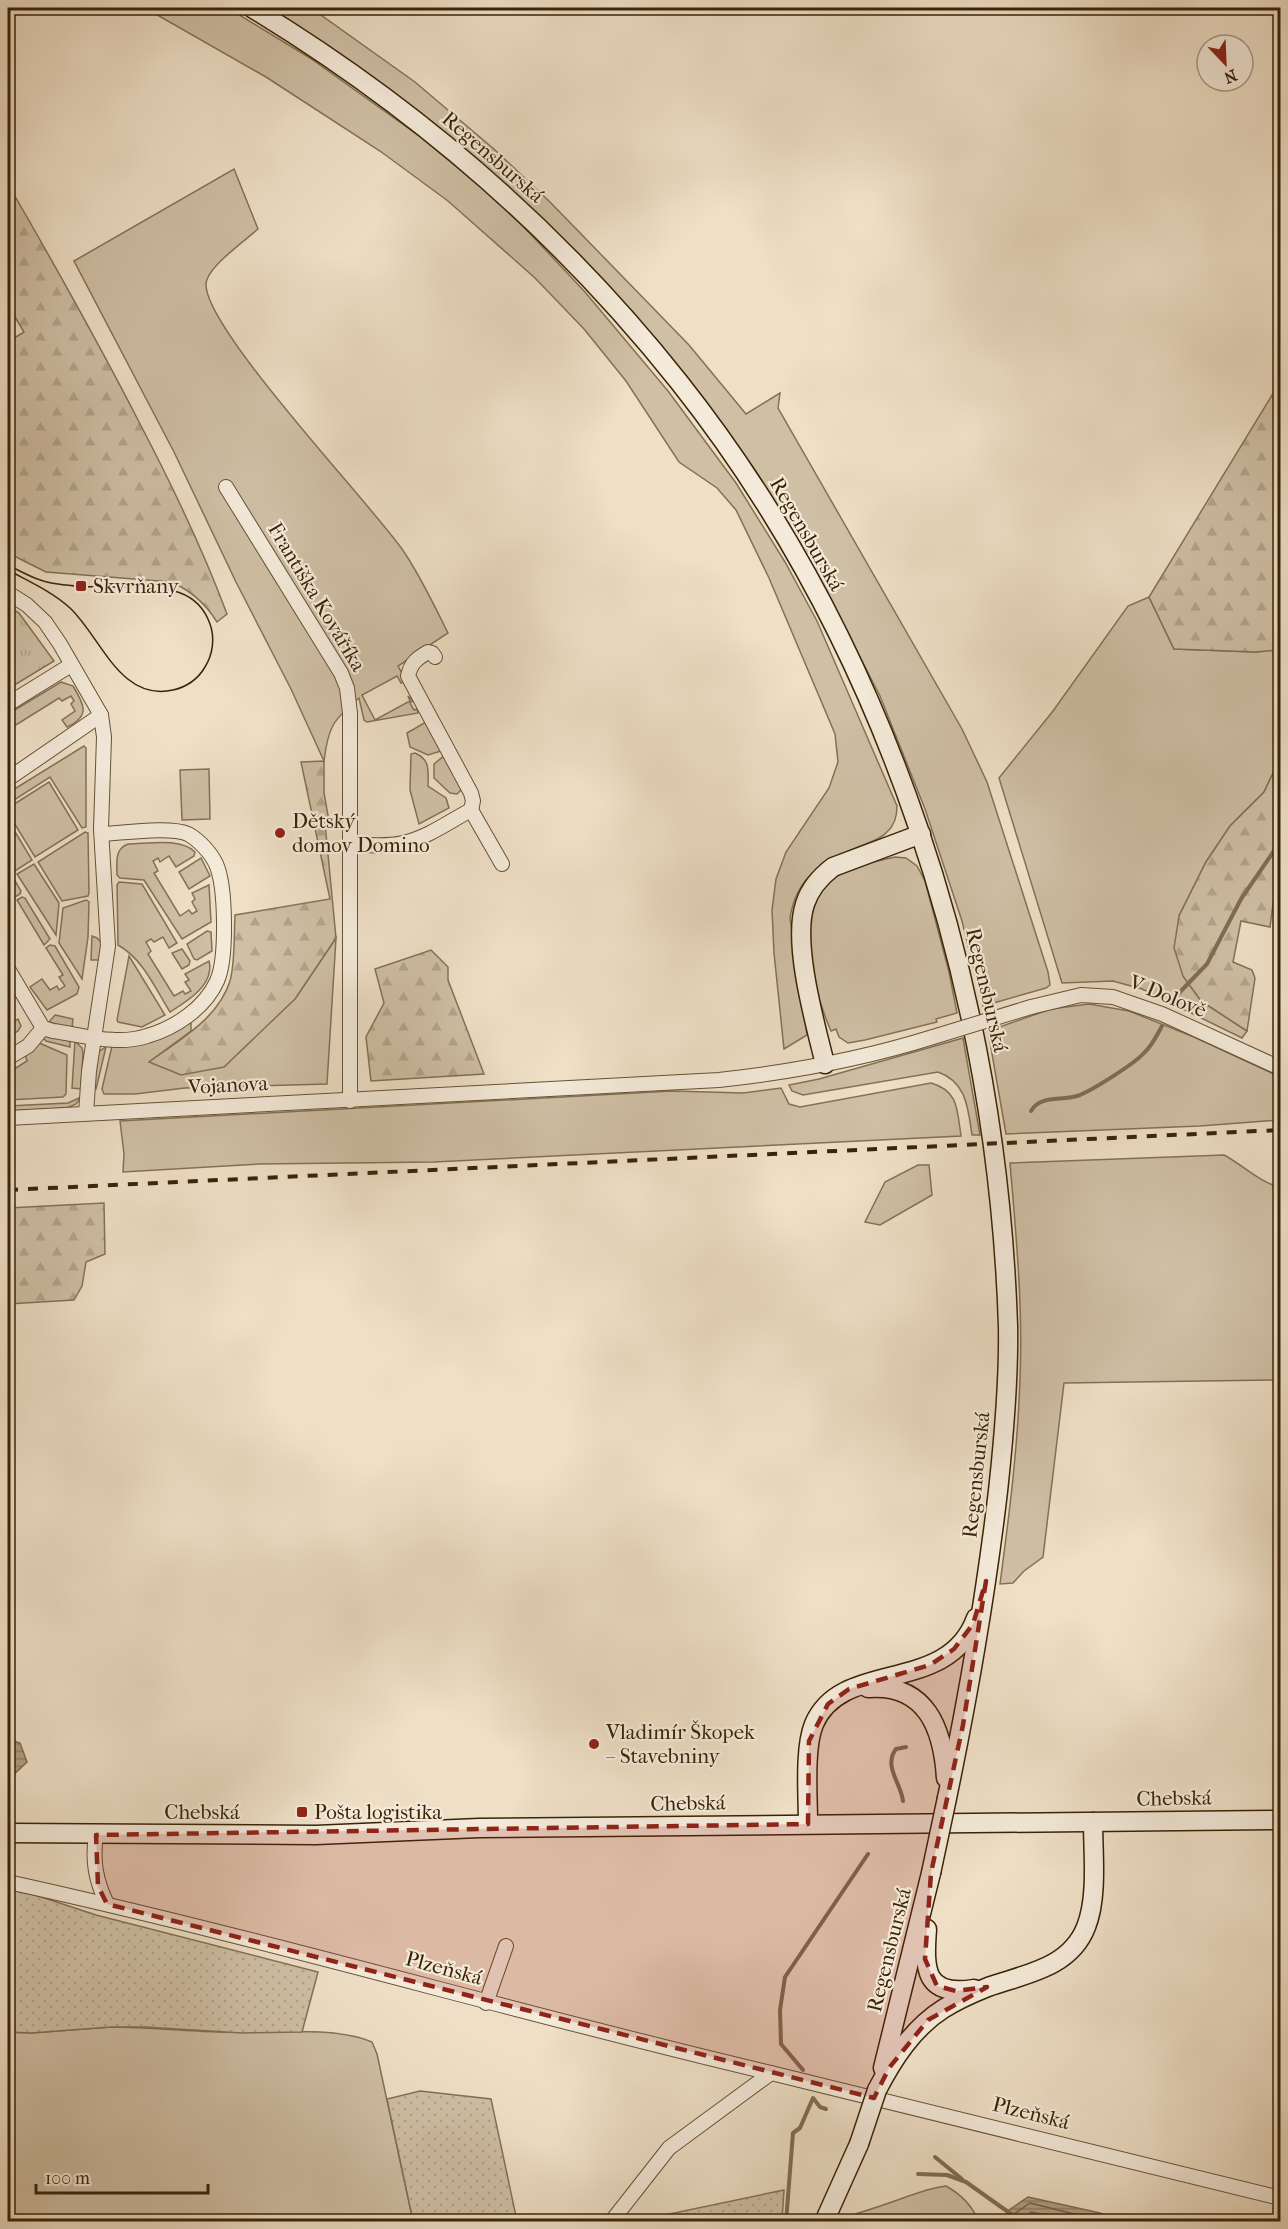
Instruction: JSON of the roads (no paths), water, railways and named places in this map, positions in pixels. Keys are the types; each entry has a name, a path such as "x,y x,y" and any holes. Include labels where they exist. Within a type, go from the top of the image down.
{"main road":[{"name":"Regensburská","path":"252,8 366,82 470,164 554,242 641,336 681,384 755,489 790,544 817,595 855,672 883,737 921,834 946,914 964,984 989,1114 999,1202 1008,1328 1006,1409 986,1581 963,1725 949,1768 947,1798 928,1894 886,2068"},
{"path":"825,1064 803,953 803,915 809,894 822,876 833,867 921,834"},
{"path":"808,1824 809,1741 814,1722 837,1696 862,1684 923,1668 944,1657 963,1641 973,1624 986,1581"},
{"path":"837,1696 873,1688 894,1690 912,1697 932,1717 939,1732 949,1768"},
{"name":"Chebská","path":"96,1835 316,1835 479,1828 1281,1820"},
{"path":"824,2222 859,2145 886,2068 908,2041 928,2020 952,2004 987,1988 1054,1964 1069,1953 1081,1938 1092,1905 1093,1822"},
{"path":"8,1833 96,1835"},
{"path":"928,1894 925,1959 930,1979 937,1986 948,1990 987,1988"}],"street":[{"name":"Františka Kováříka","path":"226,486 291,595 335,663 347,688 350,713 351,844 350,1101"},
{"path":"8,592 32,609 45,622 101,715 104,737 102,834 108,946 89,1071 86,1113"},
{"path":"435,657 428,652 418,657 410,665 408,676 471,793 473,801 471,810 502,864"},
{"path":"8,704 71,665"},
{"path":"8,779 101,715"},
{"path":"351,844 404,843 471,810"},
{"path":"8,969 44,1028 124,1041 147,1037 174,1024 193,1011 212,990 221,967 223,951 222,888 216,864 201,844 188,834 164,831 102,834"},
{"name":"V Dolově","path":"371,1100 719,1080 783,1073 893,1049 1031,1007 1081,995 1113,996 1161,1014 1281,1068"},
{"path":"8,1058 28,1046 44,1028"},
{"name":"Vojanova","path":"8,1118 371,1100"},
{"path":"96,1835 95,1871 107,1904"},
{"name":"Plzeňská","path":"8,1882 107,1904 486,2003 1281,2198"},
{"path":"486,2003 506,1946"},
{"path":"611,2222 669,2148 771,2073"}],"water":[{"path":"8,1739 20,1743 27,1762 10,1778 8,1777"},
{"path":"1028,2197 1100,2213 1122,2221 1004,2221 1009,2210"}],"waterway":[{"path":"1173,1002 1207,964 1241,899 1280,842"},
{"path":"1031,1111 1035,1106 1051,1099 1077,1096 1112,1077 1147,1050 1162,1026"},
{"path":"903,1801 891,1762 896,1749 906,1747"},
{"path":"803,2070 781,2044 780,2010 785,1977 868,1854"},
{"path":"786,2222 793,2133 800,2128 813,2098 820,2107 826,2109"},
{"path":"935,2157 962,2179"},
{"path":"918,2174 947,2175 966,2182 1011,2214"}],"tram line":[{"path":"8,565 32,577 51,583 85,587 167,589 188,596 204,612 212,629 213,640 208,662 195,679 178,689 155,691 139,686 125,677 113,664 70,608 48,592 8,570"}],"railway":[{"path":"8,1190 1280,1130"}],"place":[{"name":"Skvrňany","path":"81,586"},
{"name":"Dětský domov Domino","path":"280,833"},
{"name":"Vladimír Škopek – Stavebniny","path":"594,1744"},
{"name":"Pošta logistika","path":"302,1812"}]}
